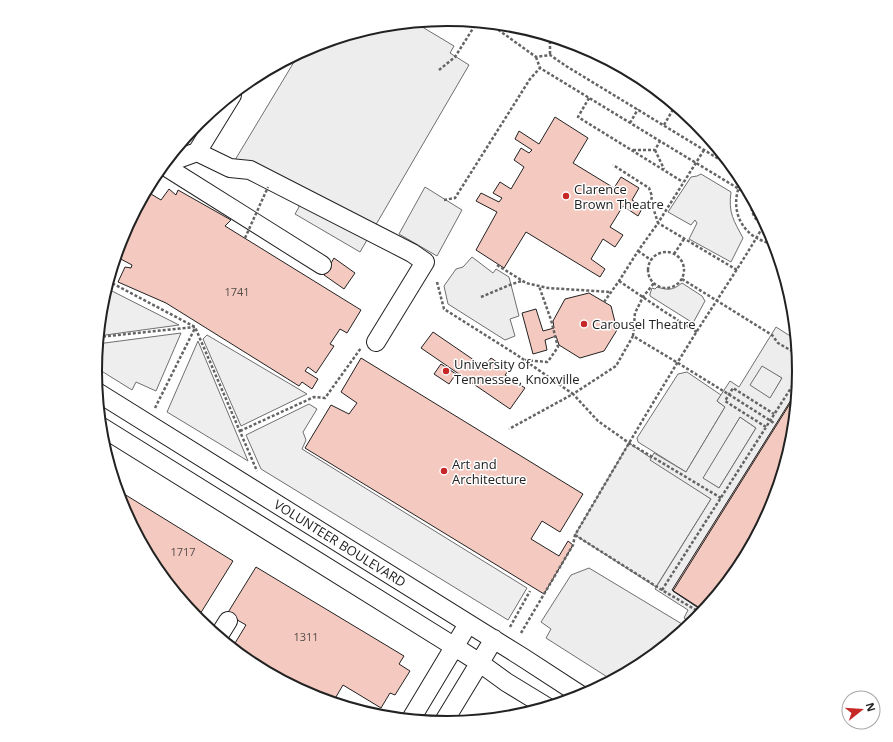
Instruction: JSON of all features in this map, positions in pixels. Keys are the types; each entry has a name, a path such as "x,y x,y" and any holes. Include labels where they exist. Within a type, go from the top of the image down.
{"street":[{"path":"174,160 197,152 225,107"},
{"path":"197,152 230,168 250,170 399,246 425,262 376,342"},
{"path":"168,167 322,265"},
{"name":"VOLUNTEER BOULEVARD","path":"102,395 494,639 575,691"},
{"path":"107,430 455,647 506,682 540,703"},
{"path":"221,632 228,621"},
{"path":"415,714 468,624"},
{"path":"447,716 494,639"}],"path":[{"path":"440,70 455,57 474,27"},
{"path":"499,30 536,57 540,68 738,188 736,207 742,225 756,238 767,243"},
{"path":"550,42 550,55"},
{"path":"536,57 550,55 718,158"},
{"path":"444,200 455,198 530,79 540,68"},
{"path":"589,98 578,117 683,182"},
{"path":"630,123 638,109"},
{"path":"664,125 672,111"},
{"path":"655,150 660,142"},
{"path":"633,150 655,150"},
{"path":"655,150 664,170"},
{"path":"604,302 658,223 704,150"},
{"path":"613,165 648,188 652,196 651,201 658,223 737,270"},
{"path":"245,238 268,186"},
{"path":"752,211 757,220"},
{"path":"521,633 573,545 575,535 628,443 761,229"},
{"path":"674,254 684,239"},
{"path":"638,251 651,260"},
{"path":"662,252 668,252 679,257 684,268 682,279 673,287 661,288 656,285 649,276 648,270 651,260 656,254 662,252"},
{"path":"496,265 526,283 539,286 611,292"},
{"path":"682,279 772,335 778,343 791,351"},
{"path":"481,297 522,281"},
{"path":"619,281 697,332"},
{"path":"437,282 444,309 525,360 573,394 598,421 628,443 721,498"},
{"path":"113,283 195,327 257,471"},
{"path":"509,429 573,394 616,366 633,336 635,313 643,297 654,283"},
{"path":"525,360 547,362 558,347 551,320 539,286"},
{"path":"103,336 195,327"},
{"path":"154,408 195,327"},
{"path":"633,336 678,362 774,423"},
{"path":"240,431 314,397 326,398 364,344 376,342"},
{"path":"662,590 791,387"},
{"path":"766,427 725,401 729,394 733,388 774,414"},
{"path":"575,535 695,610"},
{"path":"510,627 530,591"}],"shaded area":[{"path":"423,27 454,46 450,53 469,65 360,252 295,214 299,207 298,204 235,160 294,62 314,52 357,38 401,29"},
{"path":"701,174 731,192 731,211 734,222 743,238 731,262 689,239 697,223 695,220 691,225 668,212 691,177"},
{"path":"425,187 462,210 437,256 399,234"},
{"path":"472,257 493,273 496,269 509,277 519,316 510,319 515,336 505,340 448,304 444,286 456,269 463,267"},
{"path":"682,283 702,296 705,301 693,323 650,296 652,288 655,289 657,287 670,289"},
{"path":"111,291 179,325 103,335"},
{"path":"776,327 790,336 792,371 790,403 673,591 697,607 686,619 684,618 688,610 655,589 711,499 650,460 654,453 686,472 725,407 717,401 730,381 739,387","holes":["762,366 782,378 770,398 750,385","740,417 756,428 719,488 703,478"]},
{"path":"181,333 156,391 136,382 132,390 102,371 102,343"},
{"path":"207,335 307,394 241,426 203,339"},
{"path":"198,341 248,461 167,412"},
{"path":"762,365 782,378 770,399 749,385"},
{"path":"687,372 721,395 717,401 725,407 686,472 638,442 637,438 678,374"},
{"path":"309,404 317,409 303,432 306,440 302,449 527,588 508,620 261,469 246,435"},
{"path":"740,417 756,428 719,488 702,478"},
{"path":"629,443 711,499 656,587 575,535"},
{"path":"589,568 681,623 657,645 619,670 606,676 546,638 551,629 541,622 571,575"}],"building":[{"name":"Clarence Brown Theatre","path":"555,117 588,138 573,163 614,188 621,177 639,188 632,200 643,207 638,216 623,206 610,227 623,235 615,247 603,239 591,259 605,269 600,277 526,232 504,268 476,250 497,212 476,201 481,193 499,202 502,198 493,193 500,182 511,189 524,167 514,160 521,148 529,153 532,150 515,139 519,131 539,144"},
{"path":"169,189 176,195 178,190 231,220 225,226 361,310 347,333 340,329 330,344 334,346 316,373 308,367 305,371 318,379 312,389 302,382 299,386 166,303 118,282 125,267 131,268 132,265 120,259 137,218 151,194 161,200"},
{"path":"334,258 355,273 344,289 324,275"},
{"name":"Carousel Theatre","path":"589,293 611,306 617,330 604,351 580,358 559,345 556,336 545,340 547,350 533,354 522,313 536,309 543,331 554,328 553,321 565,299"},
{"path":"433,332 484,367 491,358 509,370 505,375 525,388 510,409 421,348"},
{"name":"Art and Architecture","path":"361,358 583,494 560,532 542,521 531,539 559,556 568,541 573,545 544,594 305,448 331,405 349,414 357,403 341,392"},
{"path":"441,364 456,374 449,384 434,374"},
{"path":"790,401 789,416 780,460 765,503 745,544 720,581 698,607 672,590"},
{"path":"790,403 785,438 773,482 756,524 745,544 720,581 697,607 673,591"},
{"path":"125,494 233,561 201,613 173,581 160,563 137,524"},
{"path":"256,567 404,656 399,664 410,671 395,695 390,693 381,708 343,685 335,698 314,690 274,670 236,645 235,644 246,625 227,614"}],"place":[{"name":"Clarence Brown Theatre","path":"566,196"},
{"name":"Carousel Theatre","path":"584,324"},
{"name":"University of Tennessee, Knoxville","path":"446,371"},
{"name":"Art and Architecture","path":"444,471"}]}
